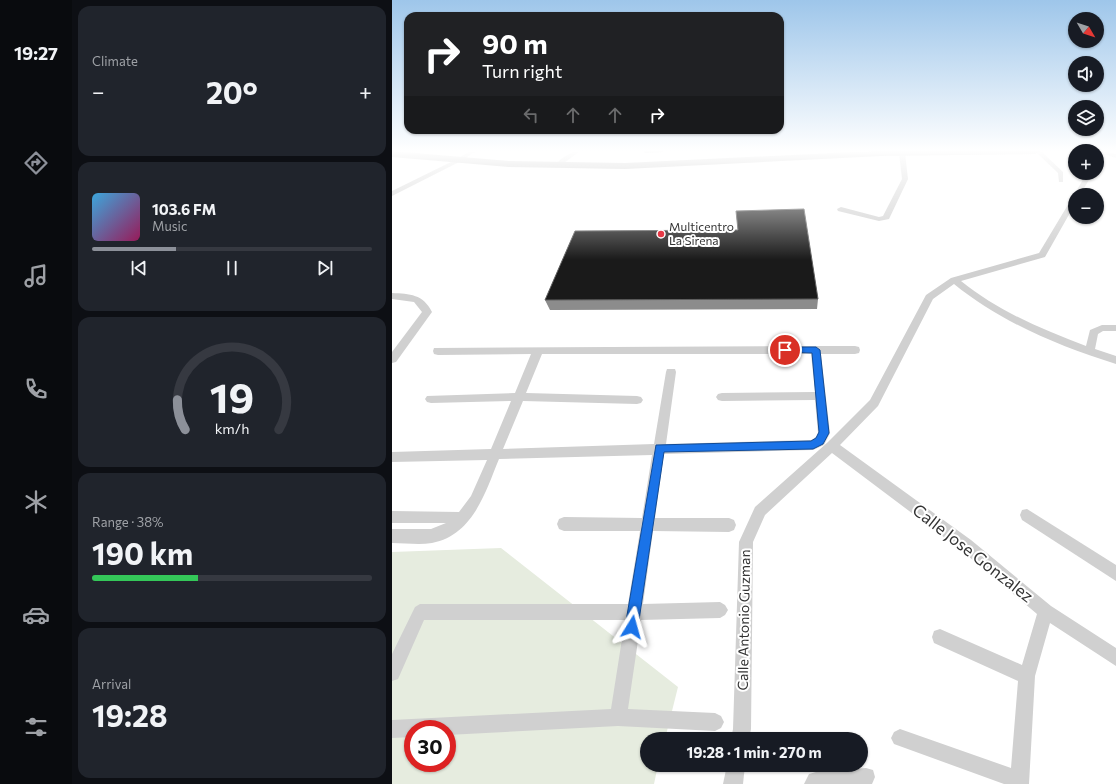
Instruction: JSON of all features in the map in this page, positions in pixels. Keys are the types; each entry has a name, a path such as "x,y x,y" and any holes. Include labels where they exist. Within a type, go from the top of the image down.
{"street":[{"path":"392,194 405,188"},
{"path":"840,209 879,219 886,217 900,188"},
{"name":"Calle Antonio Guzman","path":"741,732 746,542 760,511 832,446 874,403 929,297 954,280 1042,254 1068,210"},
{"path":"954,280 981,301 1016,320 1051,337 1116,360"},
{"path":"392,296 417,299 424,303 427,312 392,359"},
{"path":"1090,351 1093,332 1102,328 1116,328"},
{"path":"392,457 659,448 813,445 820,441 824,433 816,350"},
{"path":"438,352 855,350"},
{"path":"392,536 436,536 451,529 463,519 476,500 538,351"},
{"path":"618,717 671,372"},
{"path":"722,397 821,396"},
{"path":"431,399 518,397 637,400"},
{"name":"Calle Jose Gonzalez","path":"832,446 966,545 1046,611 1116,658"},
{"path":"1027,515 1116,574"},
{"path":"392,517 453,517 463,519"},
{"path":"564,524 729,524"},
{"path":"392,673 420,612 634,612 720,610"},
{"path":"900,738 1019,782 1027,676 1046,611"},
{"path":"940,637 1027,676"},
{"path":"392,730 618,717 715,722"},
{"path":"733,784 735,772"},
{"path":"814,784 816,781 866,777"}],"shaded area":[{"path":"501,548 678,687 667,732 640,732 640,772 657,772 654,784 392,784 392,552"}],"building":[{"path":"804,209 818,299 545,300 575,231 738,230 736,211"}],"place":[{"name":"Multicentro La Sirena","path":"661,234"}],"route":[{"path":"632,627 659,448 813,445 820,441 824,433 816,350 785,350"}]}
